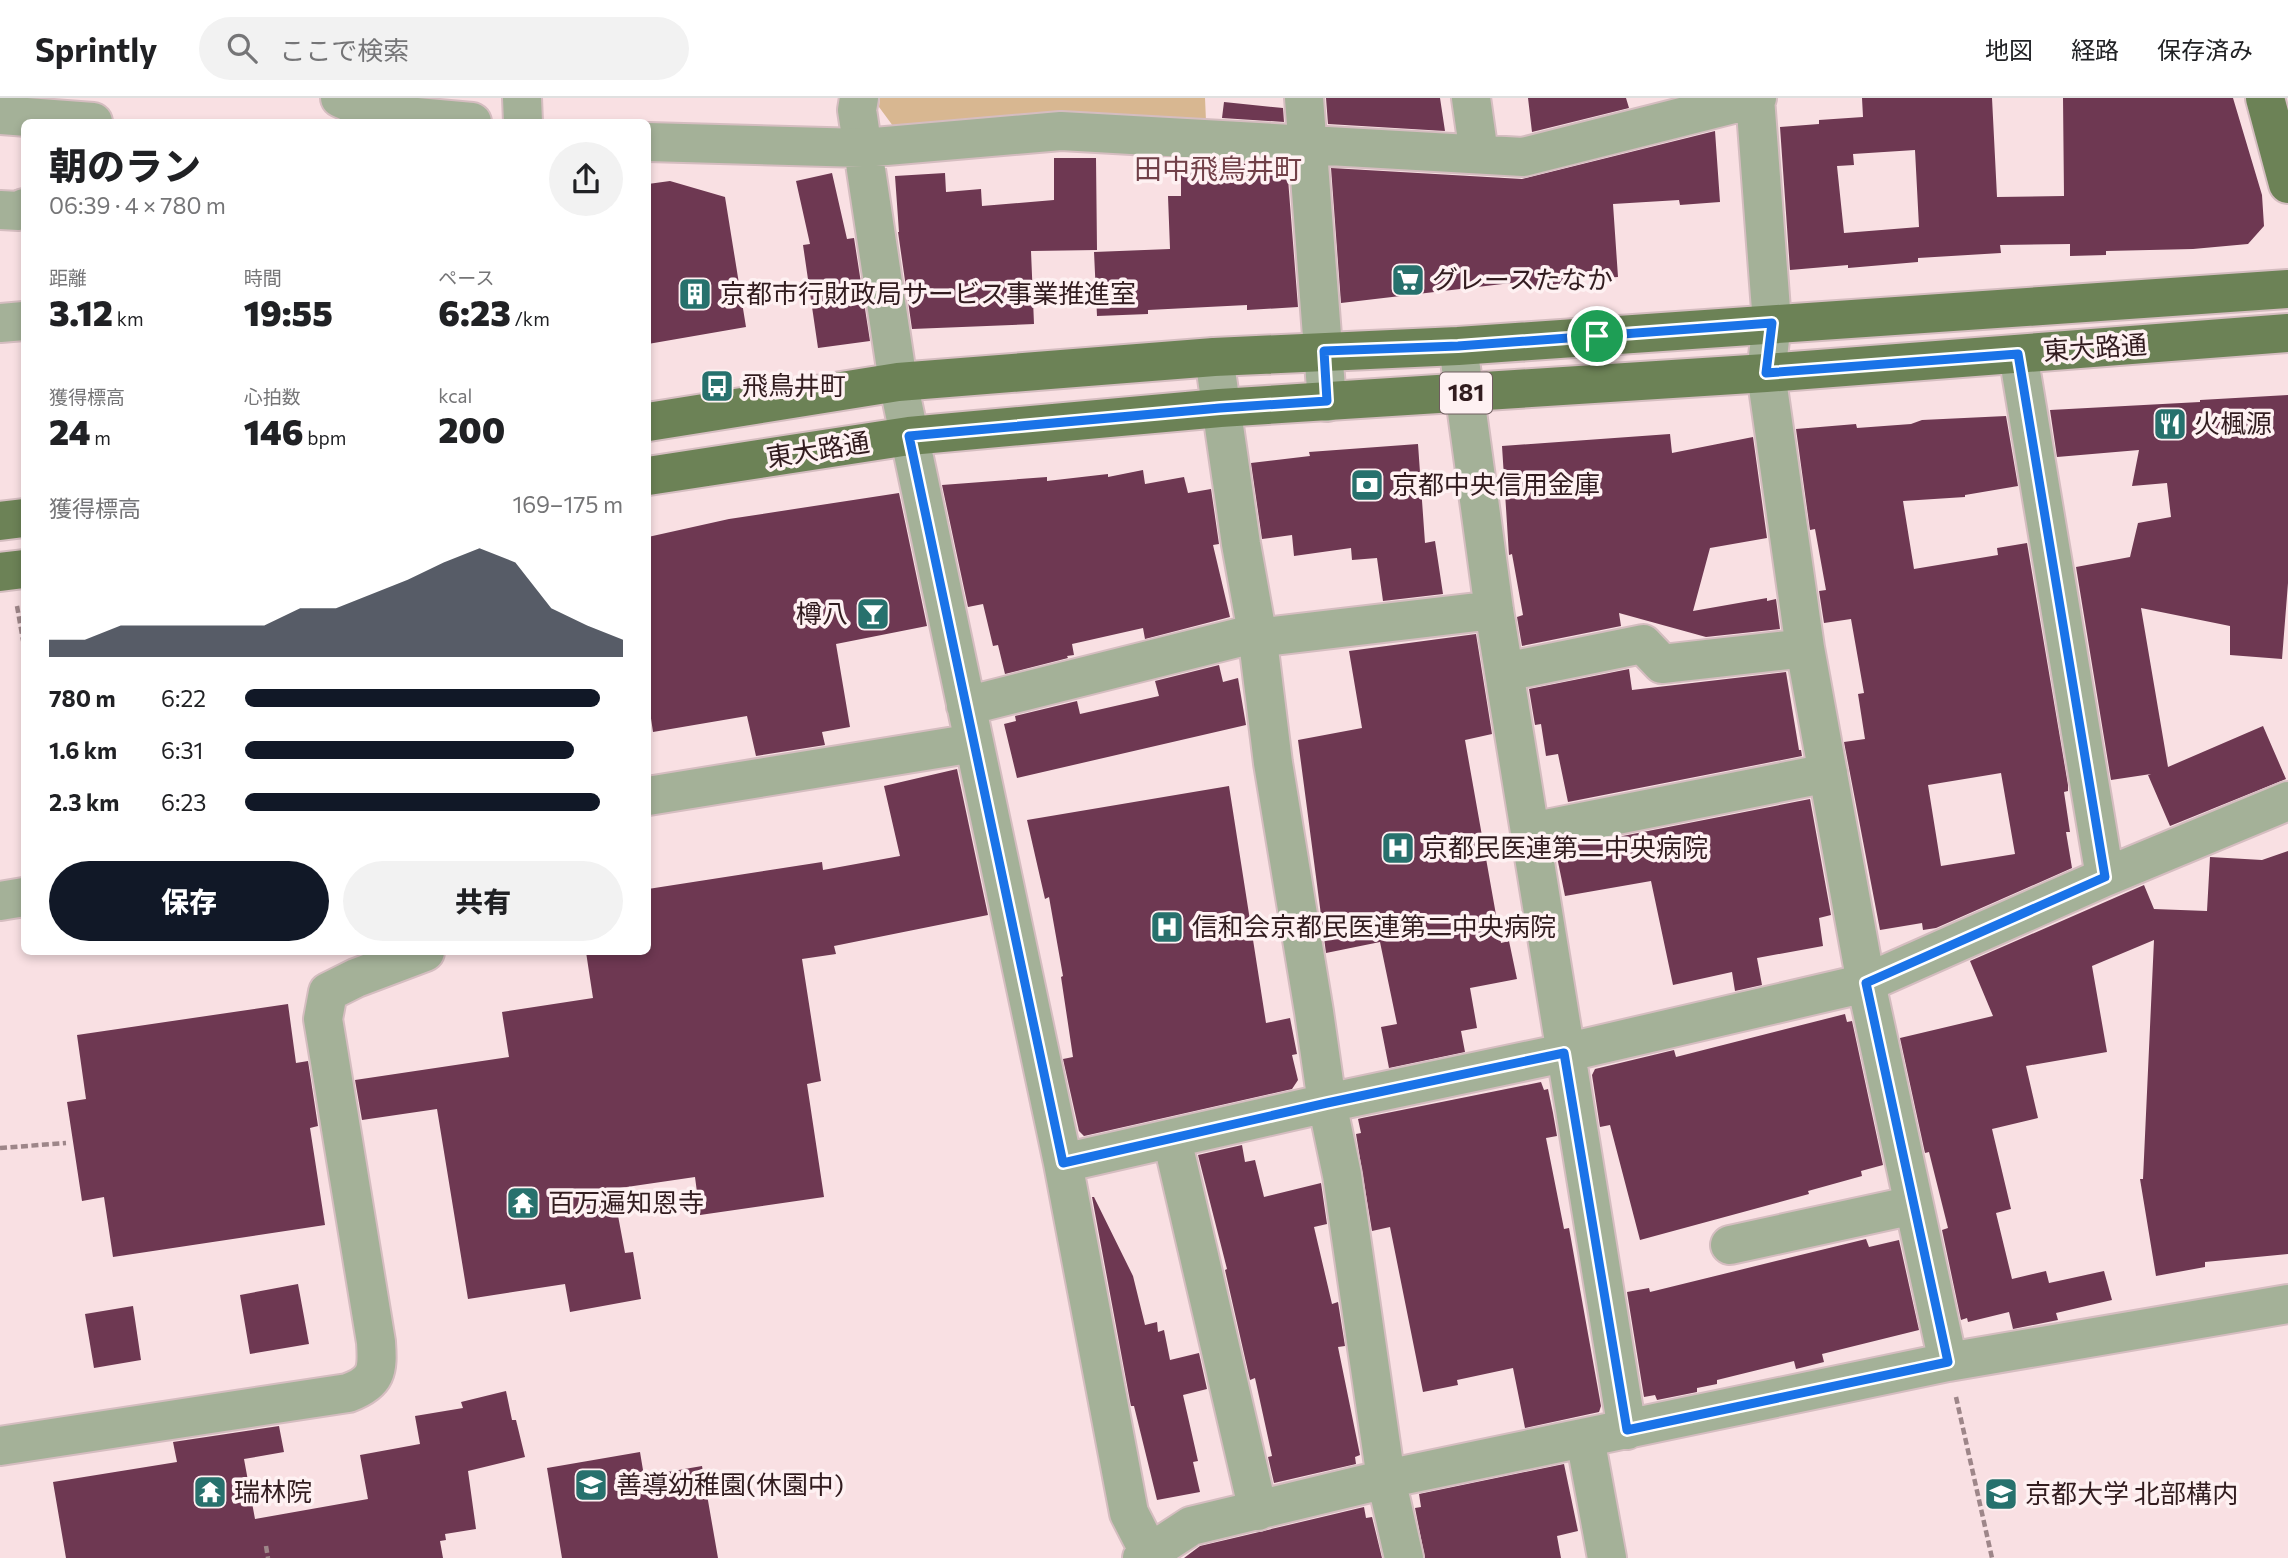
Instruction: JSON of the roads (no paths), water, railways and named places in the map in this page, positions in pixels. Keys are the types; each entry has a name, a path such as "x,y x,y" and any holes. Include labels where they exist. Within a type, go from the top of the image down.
{"main road":[{"path":"2265,98 2288,184"},
{"name":"東大路通","path":"651,422 898,382 1214,357 1458,346 2288,289"},
{"name":"東大路通","path":"651,476 909,436 1220,408 1766,373 2288,333"},
{"path":"0,521 21,519"},
{"path":"0,572 21,569"}],"street":[{"path":"105,119 116,98"},
{"path":"340,98 373,113 439,119"},
{"path":"522,98 523,119"},
{"path":"859,98 863,148 898,382 1063,1163 1129,1514 1148,1556 1191,1527 1386,1479 1948,1362 2288,1304"},
{"path":"1304,98 1327,401"},
{"path":"1471,98 1479,155"},
{"path":"651,142 863,148 1061,131 1523,157 1756,98 1772,323 1766,373 1805,648 1866,983 1948,1362"},
{"path":"0,115 53,119"},
{"path":"0,210 21,210"},
{"path":"0,323 21,321"},
{"path":"1458,346 1494,610 1627,1430"},
{"path":"2018,354 2105,877"},
{"path":"1214,357 1257,636 1273,764 1327,1103 1342,1175 1386,1479 1404,1558"},
{"path":"966,706 1257,636 1494,610"},
{"path":"1505,672 1643,644 1662,664 1805,648"},
{"path":"651,796 974,743"},
{"path":"1531,832 1828,773"},
{"path":"1063,1163 1564,1053 1866,983 2105,877 2288,802"},
{"path":"0,901 21,898"},
{"path":"0,1446 348,1393 365,1386 378,1367 376,1342 323,1019 328,992 356,978 417,955"},
{"path":"1172,1139 1258,1511"},
{"path":"1730,1245 1914,1205"},
{"path":"1585,1438 1607,1558"}],"place":[{"name":"グレースたなか","path":"1408,280"},
{"name":"京都市行財政局サービス事業推進室","path":"695,294"},
{"name":"飛鳥井町","path":"717,386"},
{"name":"火楓源","path":"2170,424"},
{"name":"京都中央信用金庫","path":"1367,485"},
{"name":"樽八","path":"873,614"},
{"name":"京都民医連第二中央病院","path":"1398,848"},
{"name":"信和会京都民医連第二中央病院","path":"1167,927"},
{"name":"百万遍知恩寺","path":"523,1203"},
{"name":"善導幼稚園(休園中)","path":"591,1485"},
{"name":"瑞林院","path":"210,1492"},
{"name":"京都大学 北部構内","path":"2001,1494"}],"district":[{"name":"田中飛鳥井町","path":"1218,169"}]}
